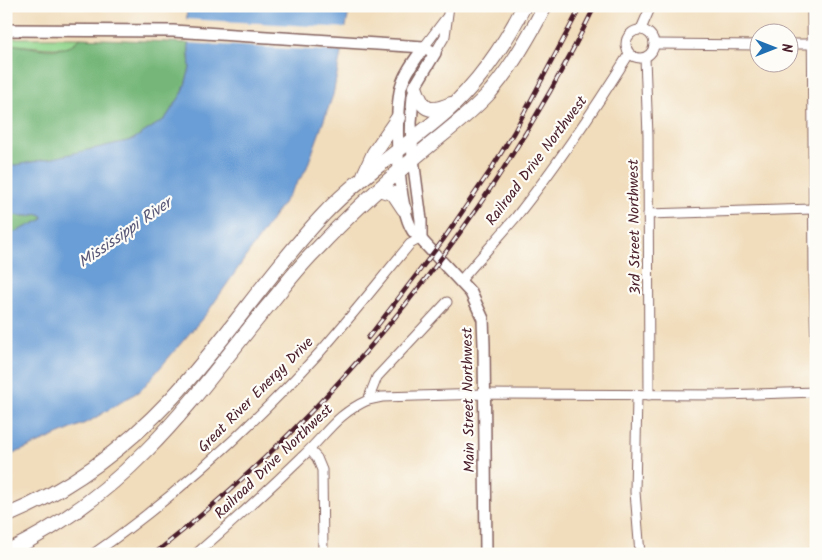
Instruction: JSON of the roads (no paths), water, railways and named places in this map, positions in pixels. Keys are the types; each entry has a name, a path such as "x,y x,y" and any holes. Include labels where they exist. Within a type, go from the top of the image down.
{"highway":[{"path":"6,516 67,484 94,467 141,428 172,398 308,232 363,177 458,100 479,77 511,32 524,6"},
{"path":"6,552 61,522 89,502 115,481 143,454 174,420 296,271 337,228 400,170 456,126 490,92 508,70 528,38 544,6"},
{"path":"416,87 419,99 427,108 433,110 458,100"},
{"path":"363,177 374,153 398,118"},
{"path":"379,189 394,194 404,210"}],"main road":[{"path":"6,30 173,31 424,47 435,53"},
{"path":"398,45 408,58 409,70"},
{"name":"Main Street Northwest","path":"424,47 402,85 398,118 398,149 404,210 408,224 413,231 461,280 474,297 483,319 486,554"},
{"name":"Main Street Northwest","path":"421,238 421,220 411,140 411,123 416,87 435,53"}],"street":[{"name":"Main Street Northwest","path":"435,53 445,36 450,6"},
{"path":"641,29 651,6"},
{"path":"812,6 814,44 813,209 816,349"},
{"name":"Main Street Northwest","path":"424,47 448,16"},
{"path":"641,29 651,34 655,44 654,50 645,58 634,57 629,54 626,48 629,34 634,30 641,29"},
{"path":"655,44 750,45"},
{"path":"800,44 814,44"},
{"name":"Railroad Drive Northwest","path":"461,280 541,184 589,116 629,54"},
{"name":"3rd Street Northwest","path":"645,58 649,395"},
{"path":"648,214 813,209"},
{"name":"Great River Energy Drive","path":"93,554 183,484 264,410 321,350 410,244 421,238"},
{"path":"368,400 377,377 447,302"},
{"path":"368,400 382,397 485,394 636,396 816,392"},
{"path":"636,396 635,492 640,554"},
{"name":"Railroad Drive Northwest","path":"196,554 310,450 340,416 354,406 368,400"},
{"path":"310,450 317,458 322,470 323,554"}],"water":[{"name":"Mississippi River","path":"186,6 350,6 333,95 306,170 207,313 141,390 90,421 6,457 6,236 42,220 43,216 39,214 27,216 6,215 6,167 132,140 165,119 183,92 190,68"}],"railway":[{"path":"368,338 443,240 490,171 514,132 581,6"},
{"path":"154,554 222,497 287,436 348,372 405,305 459,234 508,161 554,85 595,6"}]}
